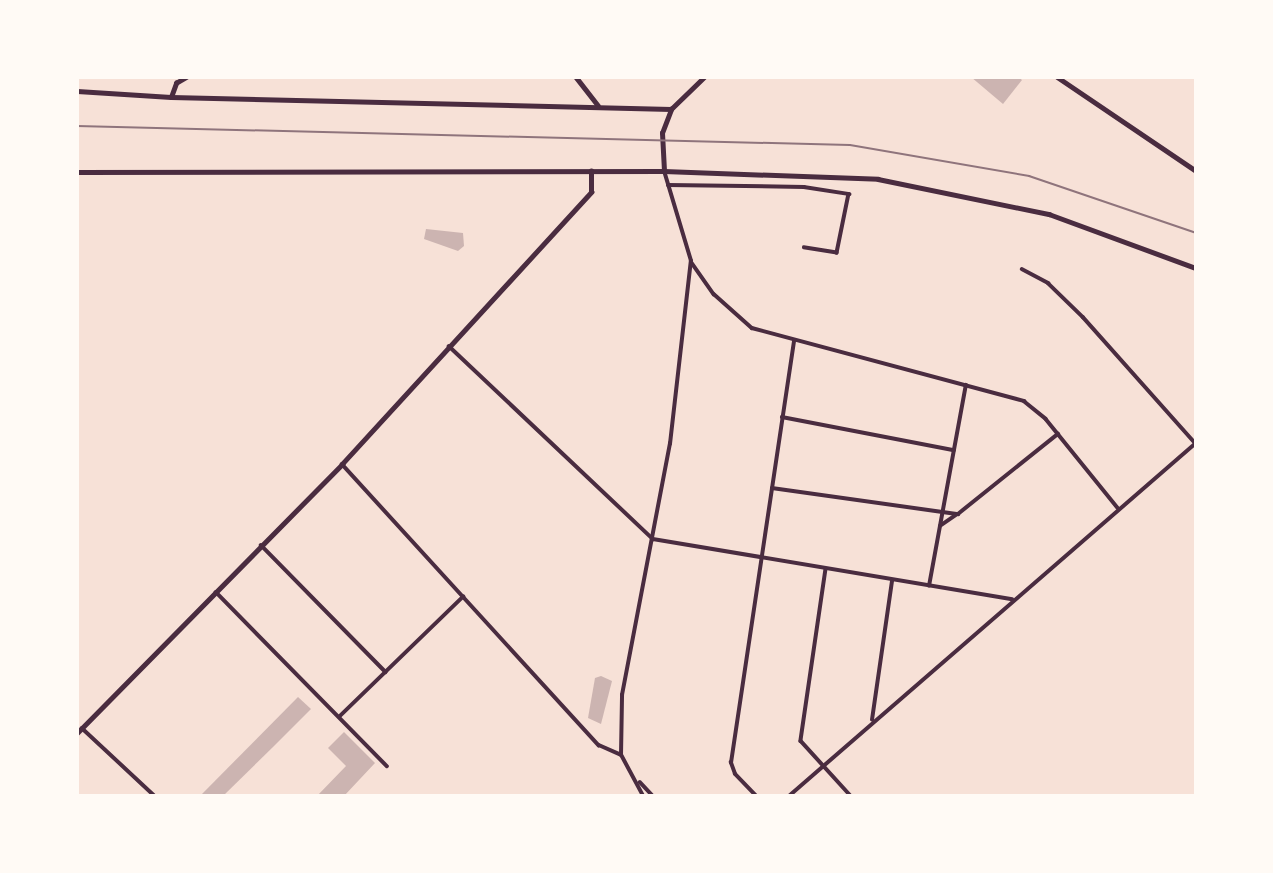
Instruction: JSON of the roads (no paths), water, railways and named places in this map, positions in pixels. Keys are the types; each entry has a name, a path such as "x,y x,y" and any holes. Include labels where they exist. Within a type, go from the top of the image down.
{"main road":[{"path":"171,97 176,83 186,77"},
{"path":"576,77 598,105"},
{"path":"664,171 662,133 671,109 704,77"},
{"path":"1057,77 1196,171"},
{"path":"77,90 171,97 598,105 671,109"},
{"path":"77,733 341,464 591,192 591,171"},
{"path":"77,172 664,171 827,174 945,189 1093,228 1196,268"}],"street":[{"path":"664,171 691,261 734,315 752,328 793,341 1024,401 1058,434 1118,509"},
{"path":"668,184 804,187 849,194 837,253 804,248"},
{"path":"621,755 622,695 670,444 691,261"},
{"path":"789,796 1012,598 1196,444 1083,317 1048,284 1022,270"},
{"path":"756,796 731,763 793,341"},
{"path":"450,345 653,539 1012,598"},
{"path":"929,586 966,385"},
{"path":"782,416 954,450"},
{"path":"940,526 1058,434"},
{"path":"341,464 599,745 621,755 653,796"},
{"path":"772,488 958,514"},
{"path":"261,545 386,672"},
{"path":"826,569 800,729 801,741 851,796"},
{"path":"872,721 892,580"},
{"path":"216,592 387,766"},
{"path":"340,717 463,597"},
{"path":"82,729 155,796"},
{"path":"639,780 643,796"}],"railway":[{"path":"77,126 850,145 1029,176 1196,233"}]}
